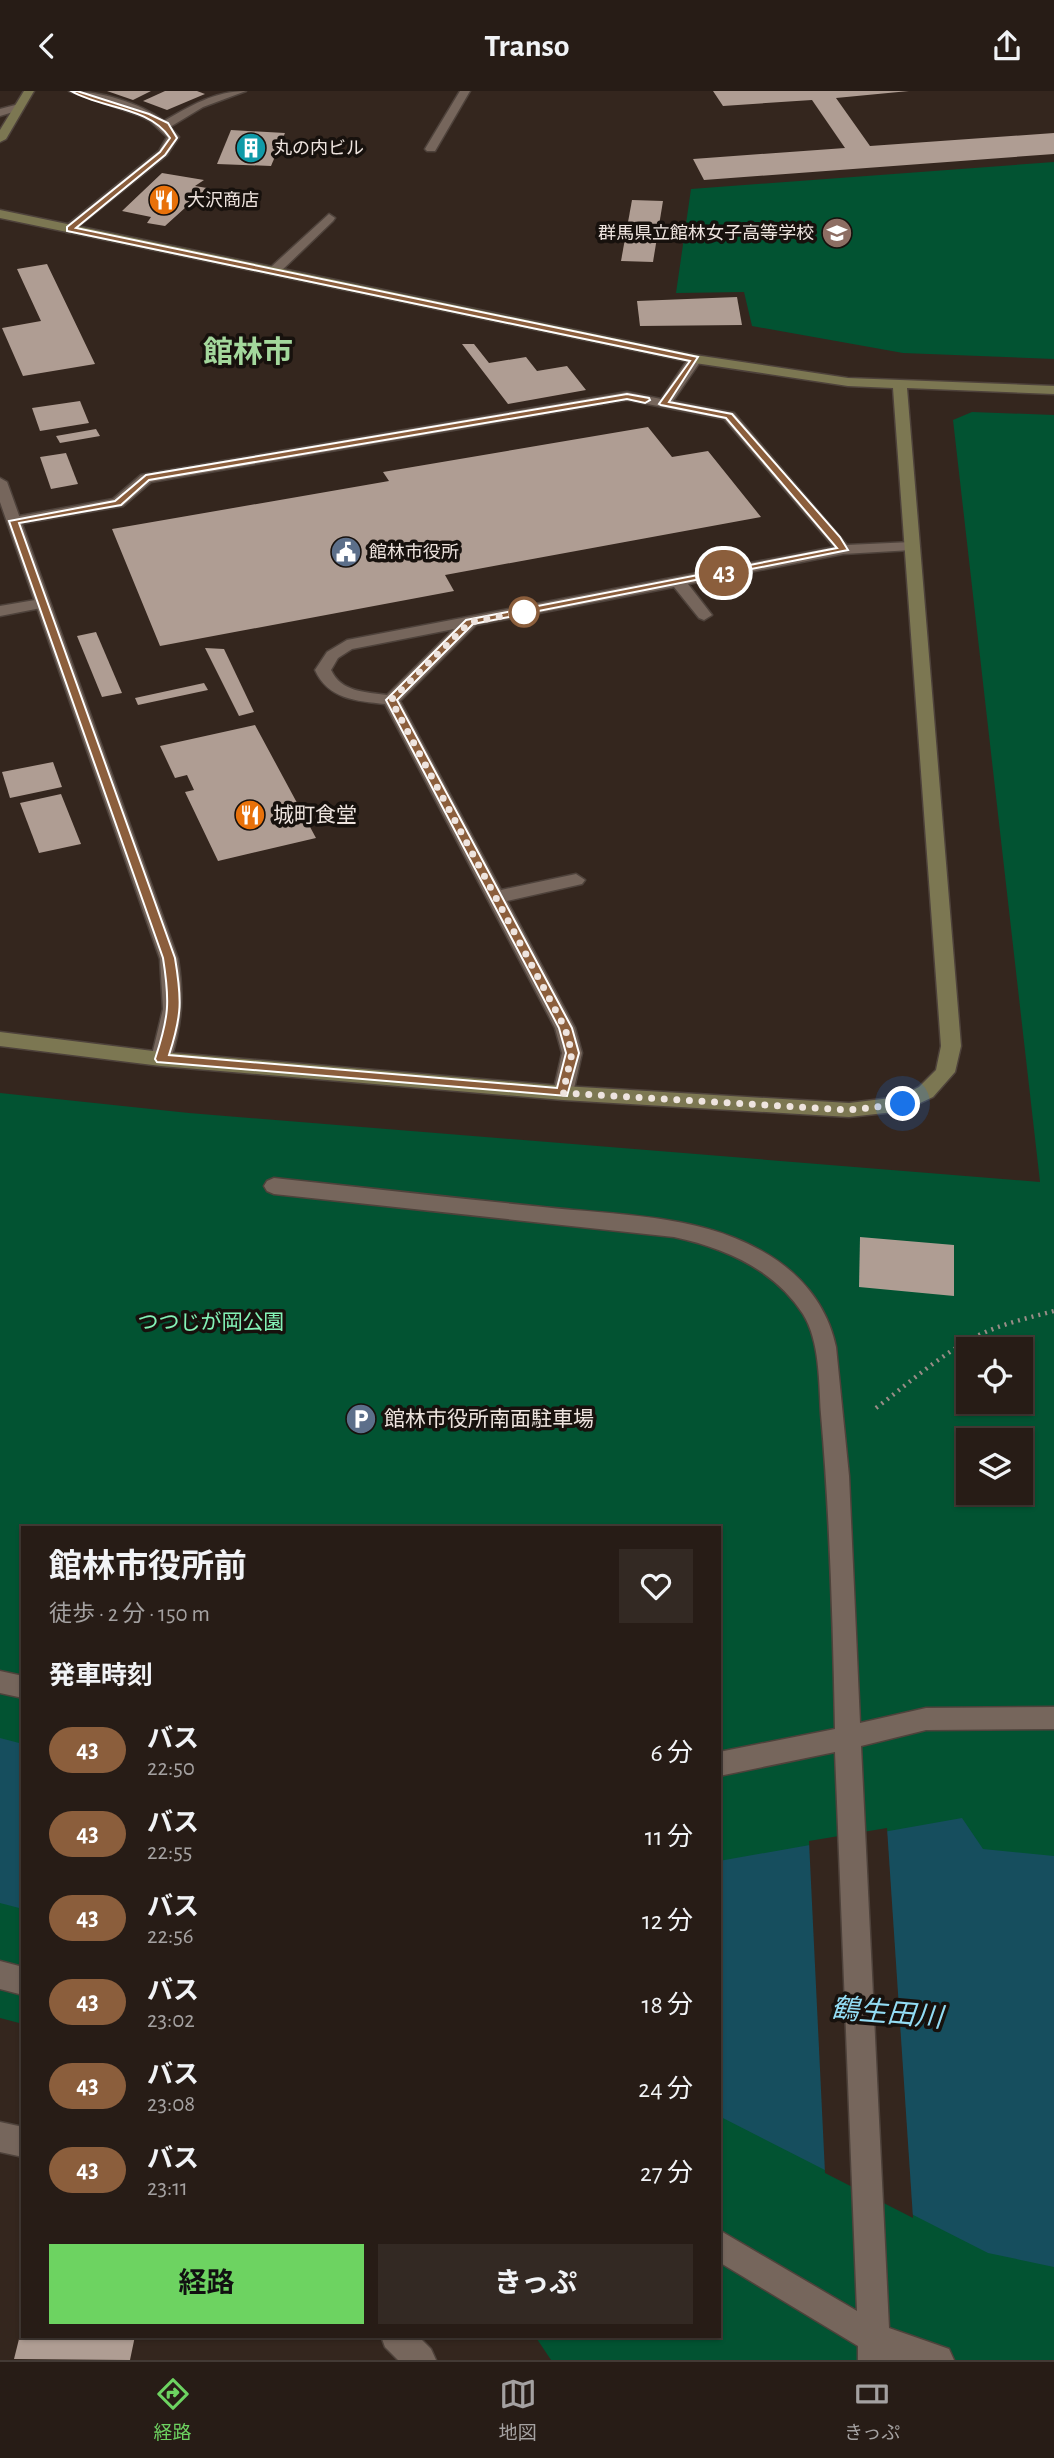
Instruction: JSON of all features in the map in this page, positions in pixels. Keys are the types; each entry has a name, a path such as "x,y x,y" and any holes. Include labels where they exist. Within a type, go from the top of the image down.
{"street":[{"path":"0,139 29,91"},
{"path":"70,229 163,153 173,138 165,125 147,115 74,91"},
{"path":"165,125 199,105 241,91"},
{"path":"431,149 465,91"},
{"path":"0,113 19,107"},
{"path":"0,214 695,359 803,377 900,385 1054,390"},
{"path":"275,270 329,219"},
{"path":"664,404 695,359"},
{"path":"0,1039 161,1059 563,1093 849,1110 903,1104 926,1092 945,1072 951,1046 900,385"},
{"path":"14,521 118,503 146,478 627,396 729,416 843,550"},
{"path":"0,482 41,604 169,958 176,997 173,1024 161,1059"},
{"path":"391,700 337,690 326,680 323,670 327,661 335,652 348,645 843,550 912,546"},
{"path":"678,582 704,615"},
{"path":"0,611 41,604"},
{"path":"391,700 470,622"},
{"path":"391,700 565,1028 572,1053 563,1093"},
{"path":"497,897 576,880"},
{"path":"274,1186 674,1229 731,1244 757,1257 780,1273 798,1291 813,1313 824,1336 836,1438 848,1791 874,2350"},
{"path":"0,1682 21,1687"},
{"path":"721,1764 778,1754 926,1719 1054,1718"},
{"path":"0,1975 21,1981"},
{"path":"0,2137 21,2142"},
{"path":"721,2246 874,2350 938,2360"},
{"path":"398,2338 420,2360"}],"path":[{"path":"836,1438 947,1354 978,1335 1054,1311"}],"green space":[{"path":"1054,162 1054,359 903,353 752,326 744,292 676,293 691,189"},
{"name":"つつじが岡公園","path":"972,412 1054,415 1054,2360 551,2360 536,2338 721,2338 721,1526 21,1526 21,2023 0,2018 0,1093 189,1113 1040,1182 953,420"}],"water":[{"path":"0,1738 21,1743 21,1908 0,1903"},
{"name":"鶴生田川","path":"962,1818 983,1849 1054,1856 1054,2267 988,2253 721,2117 721,1861"}],"pier":[{"path":"887,1828 913,2218 825,2173 809,1841"}],"building":[{"path":"107,91 151,91 133,100"},
{"path":"165,91 197,91 205,94 167,110 143,101"},
{"path":"713,91 909,91 836,98 870,146 1054,133 1054,154 704,180 693,159 845,148 812,100 723,106"},
{"name":"丸の内ビル","path":"231,130 285,133 271,166 217,164"},
{"name":"大沢商店","path":"162,173 204,180 195,186 207,188 165,226 147,223 151,217 122,211"},
{"path":"632,200 663,201 653,262 621,261"},
{"path":"47,264 95,364 23,376 2,328 41,321 17,269"},
{"path":"737,297 742,325 640,326 637,301"},
{"path":"462,344 474,344 489,363 526,357 537,371 567,366 586,390 508,404"},
{"path":"80,401 89,423 40,431 32,408"},
{"name":"館林市役所","path":"648,427 672,457 708,451 761,517 445,575 454,591 160,646 112,529 389,481 383,472"},
{"path":"96,429 100,436 60,443 56,436"},
{"path":"66,453 78,484 51,489 40,457"},
{"path":"96,632 122,693 102,697 77,636"},
{"path":"205,648 224,649 254,712 239,716"},
{"path":"204,683 208,690 138,705 135,698"},
{"name":"城町食堂","path":"255,725 316,838 218,861 185,792 194,790 187,775 175,778 160,746"},
{"path":"53,762 62,787 10,798 2,772"},
{"path":"61,794 81,844 39,853 20,803"},
{"path":"860,1237 954,1245 954,1296 859,1287"},
{"path":"21,2331 21,2338 135,2338 130,2360 14,2359"}],"bus line":[{"name":"43","path":"74,91 147,115 165,125 173,138 163,153 70,229 695,359 664,404 729,416 843,550 470,622 391,700 565,1028 572,1053 563,1093 161,1059 173,1024 176,997 169,958 41,604 14,521 118,503 146,478 627,396 645,400"}],"place":[{"name":"丸の内ビル","path":"251,148"},
{"name":"大沢商店","path":"164,200"},
{"name":"群馬県立館林女子高等学校","path":"837,233"},
{"name":"館林市役所","path":"346,552"},
{"name":"城町食堂","path":"250,815"},
{"name":"館林市役所南面駐車場","path":"361,1419"}],"district":[{"name":"館林市","path":"248,352"}],"route":[{"path":"524,612 470,622 391,700 565,1028 572,1053 563,1093 849,1110 903,1104"}]}
